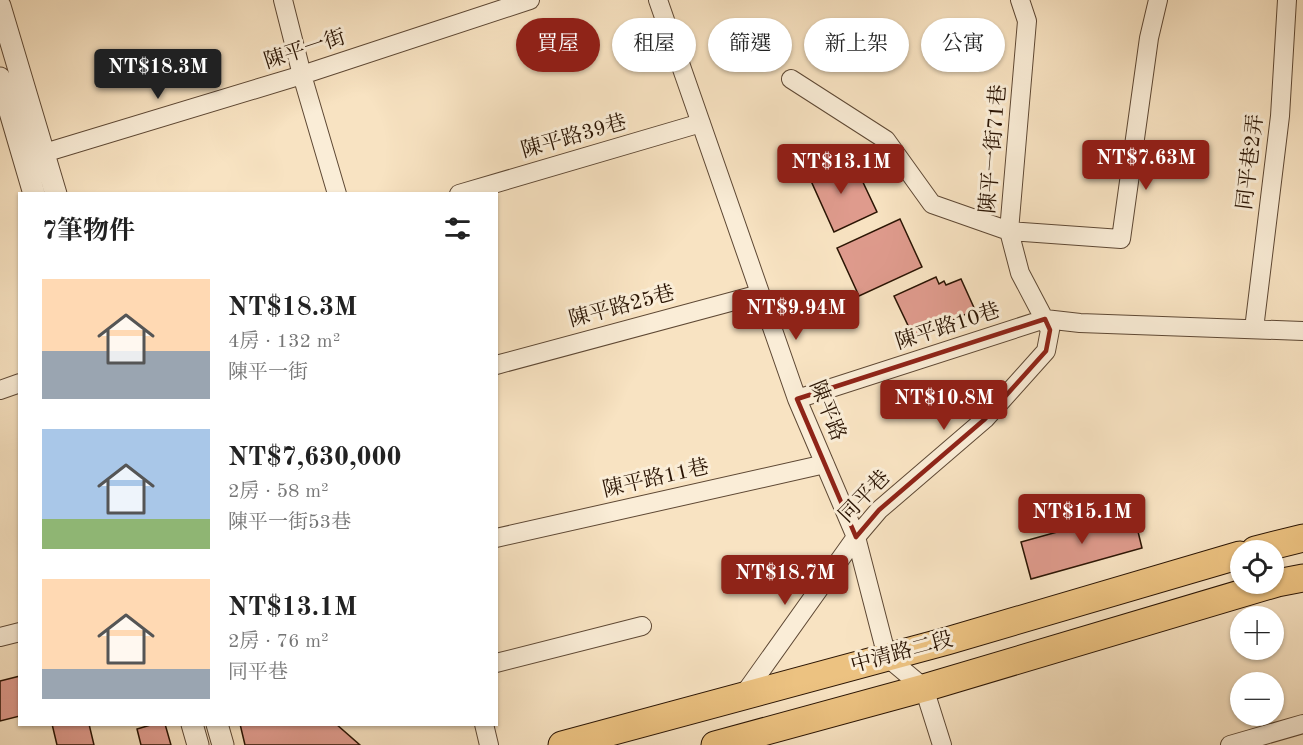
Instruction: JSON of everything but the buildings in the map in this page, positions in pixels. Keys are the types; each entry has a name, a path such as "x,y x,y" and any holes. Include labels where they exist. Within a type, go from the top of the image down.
{"main road":[{"path":"1284,543 1303,538"},
{"name":"中清路二段","path":"562,745 947,641 1230,558"},
{"name":"中清路二段","path":"715,745 924,688 1303,578"}],"street":[{"path":"283,0 336,192"},
{"name":"陳平一街","path":"34,156 302,75 530,0"},
{"name":"陳平路","path":"658,0 797,399 856,537 887,657"},
{"name":"陳平一街71巷","path":"1009,231 1027,21 1020,0"},
{"path":"790,79 886,140 932,204 1009,231 1121,239 1149,38 1158,0"},
{"name":"同平巷2弄","path":"1254,329 1280,116 1287,0"},
{"path":"0,6 34,156 34,192"},
{"path":"0,78 34,156 55,192"},
{"name":"陳平路39巷","path":"466,192 701,123"},
{"path":"1009,231 1020,273 1050,330 1046,351"},
{"name":"陳平路25巷","path":"498,364 760,294"},
{"path":"1045,319 1080,323 1303,331"},
{"name":"陳平路10巷","path":"797,399 1045,319"},
{"name":"同平巷","path":"742,697 856,537 879,510 985,419 1046,351 1080,323"},
{"path":"0,390 18,384"},
{"name":"陳平路11巷","path":"498,538 825,464"},
{"path":"498,662 642,626"},
{"path":"0,637 18,632"},
{"path":"887,657 924,688 942,745"},
{"path":"1230,745 1303,724"},
{"path":"193,726 198,745"},
{"path":"218,726 223,745"},
{"path":"484,726 489,745"}],"highlighted area":[{"path":"1045,319 1050,330 1046,351 985,419 879,510 856,537 797,399"}]}
